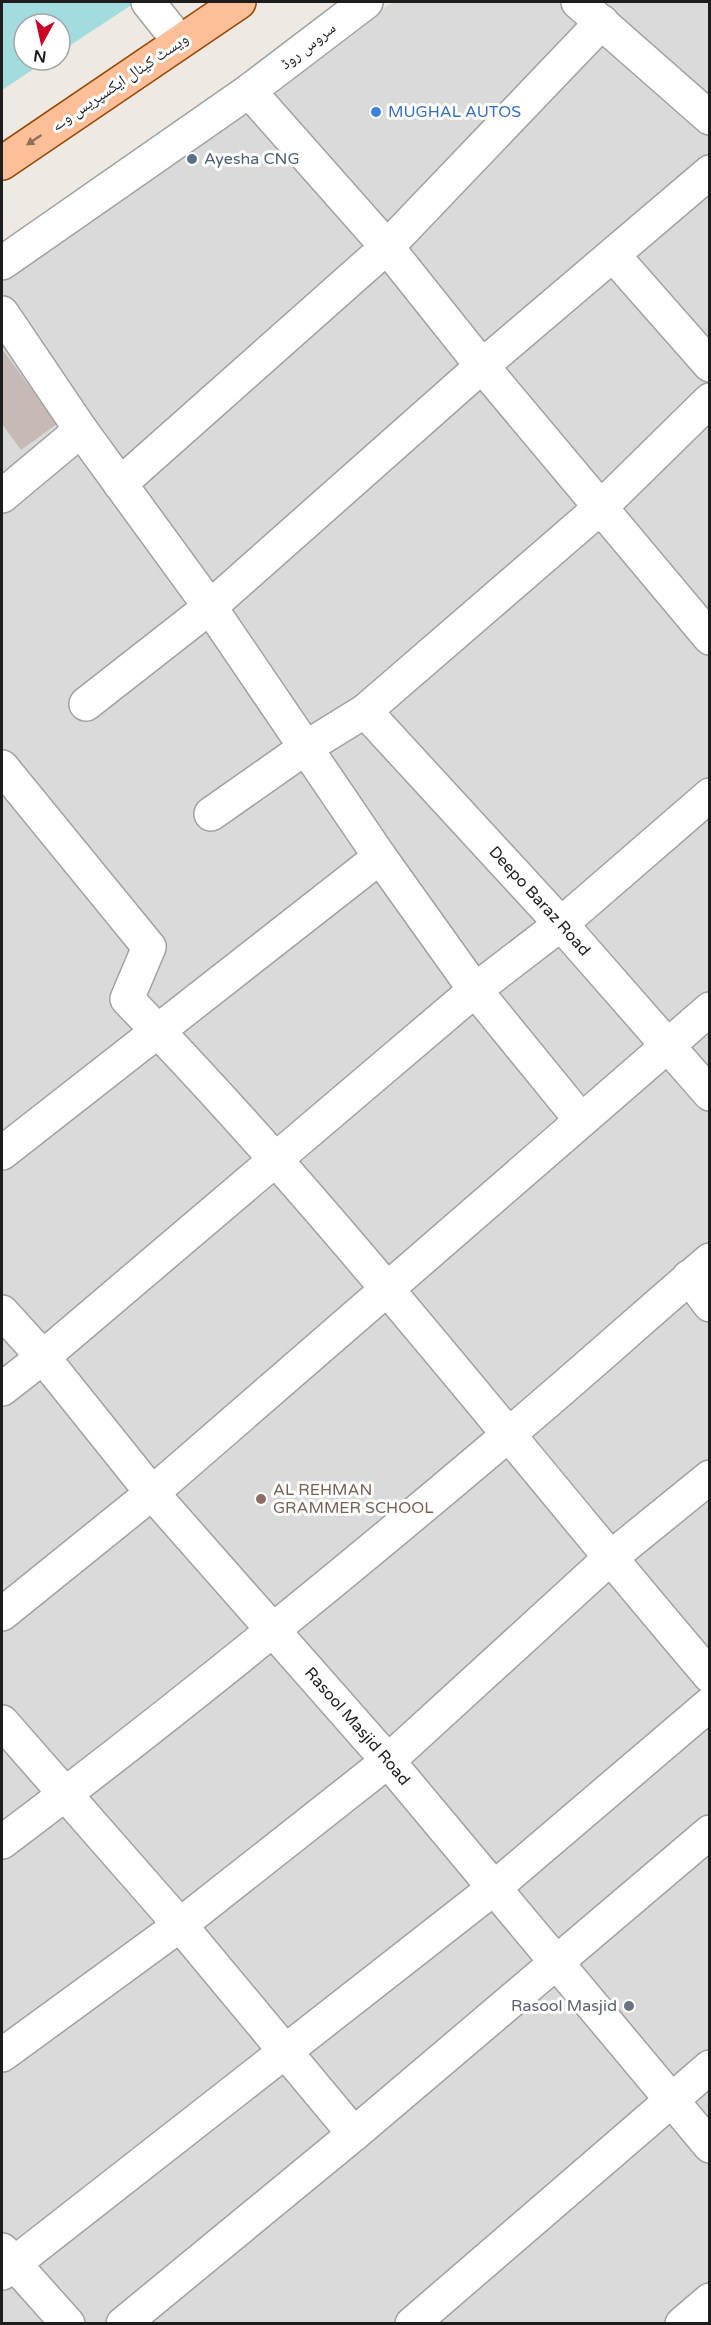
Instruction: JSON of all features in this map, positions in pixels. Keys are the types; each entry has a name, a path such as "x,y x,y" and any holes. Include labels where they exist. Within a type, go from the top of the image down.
{"main road":[{"name":"ویسٹ کینال ایکسپریس وے","path":"2,163 163,20 239,2"}],"street":[{"name":"سروس روڈ","path":"2,263 249,91 366,2"},
{"path":"120,484 387,247 590,12 710,118"},
{"path":"249,91 387,247 482,366 710,638"},
{"path":"86,704 210,607 482,366 710,172"},
{"path":"613,255 710,365"},
{"path":"2,313 81,430 210,607 380,857 475,990 581,1120"},
{"path":"211,814 305,748 365,711 600,508 710,400"},
{"path":"2,496 81,430"},
{"name":"Deepo Baraz Road","path":"365,711 561,924 710,1094"},
{"path":"2,767 149,947 127,999 275,1158 509,1435 609,1559 710,1676"},
{"path":"2,1389 43,1357 475,990 561,924 710,795"},
{"path":"2,1153 380,857"},
{"path":"2,1614 152,1493 710,1009"},
{"path":"2,1842 273,1628 509,1435 699,1269 710,1305"},
{"name":"Rasool Masjid Road","path":"2,1312 43,1357 152,1493 388,1761 710,2146"},
{"path":"2,2055 180,1925 388,1761 609,1559 710,1477"},
{"path":"68,2324 5,2262 285,2051 494,1888 710,1704"},
{"path":"2,1722 180,1925 354,2134"},
{"path":"123,2324 354,2134 710,1832"},
{"path":"412,2324 710,2067"},
{"path":"682,2324 710,2300"}],"shaded area":[{"path":"393,2 709,2 709,2323 2,2324 2,264"}],"water":[{"path":"2,2 136,2 72,44 72,12 12,12 12,72 29,72 2,90"}],"building":[{"path":"2,349 57,424 21,450 2,424"}],"place":[{"name":"MUGHAL AUTOS","path":"376,112"},
{"name":"Ayesha CNG","path":"192,159"},
{"name":"AL REHMAN GRAMMER SCHOOL","path":"261,1499"},
{"name":"Rasool Masjid","path":"629,2006"}]}
